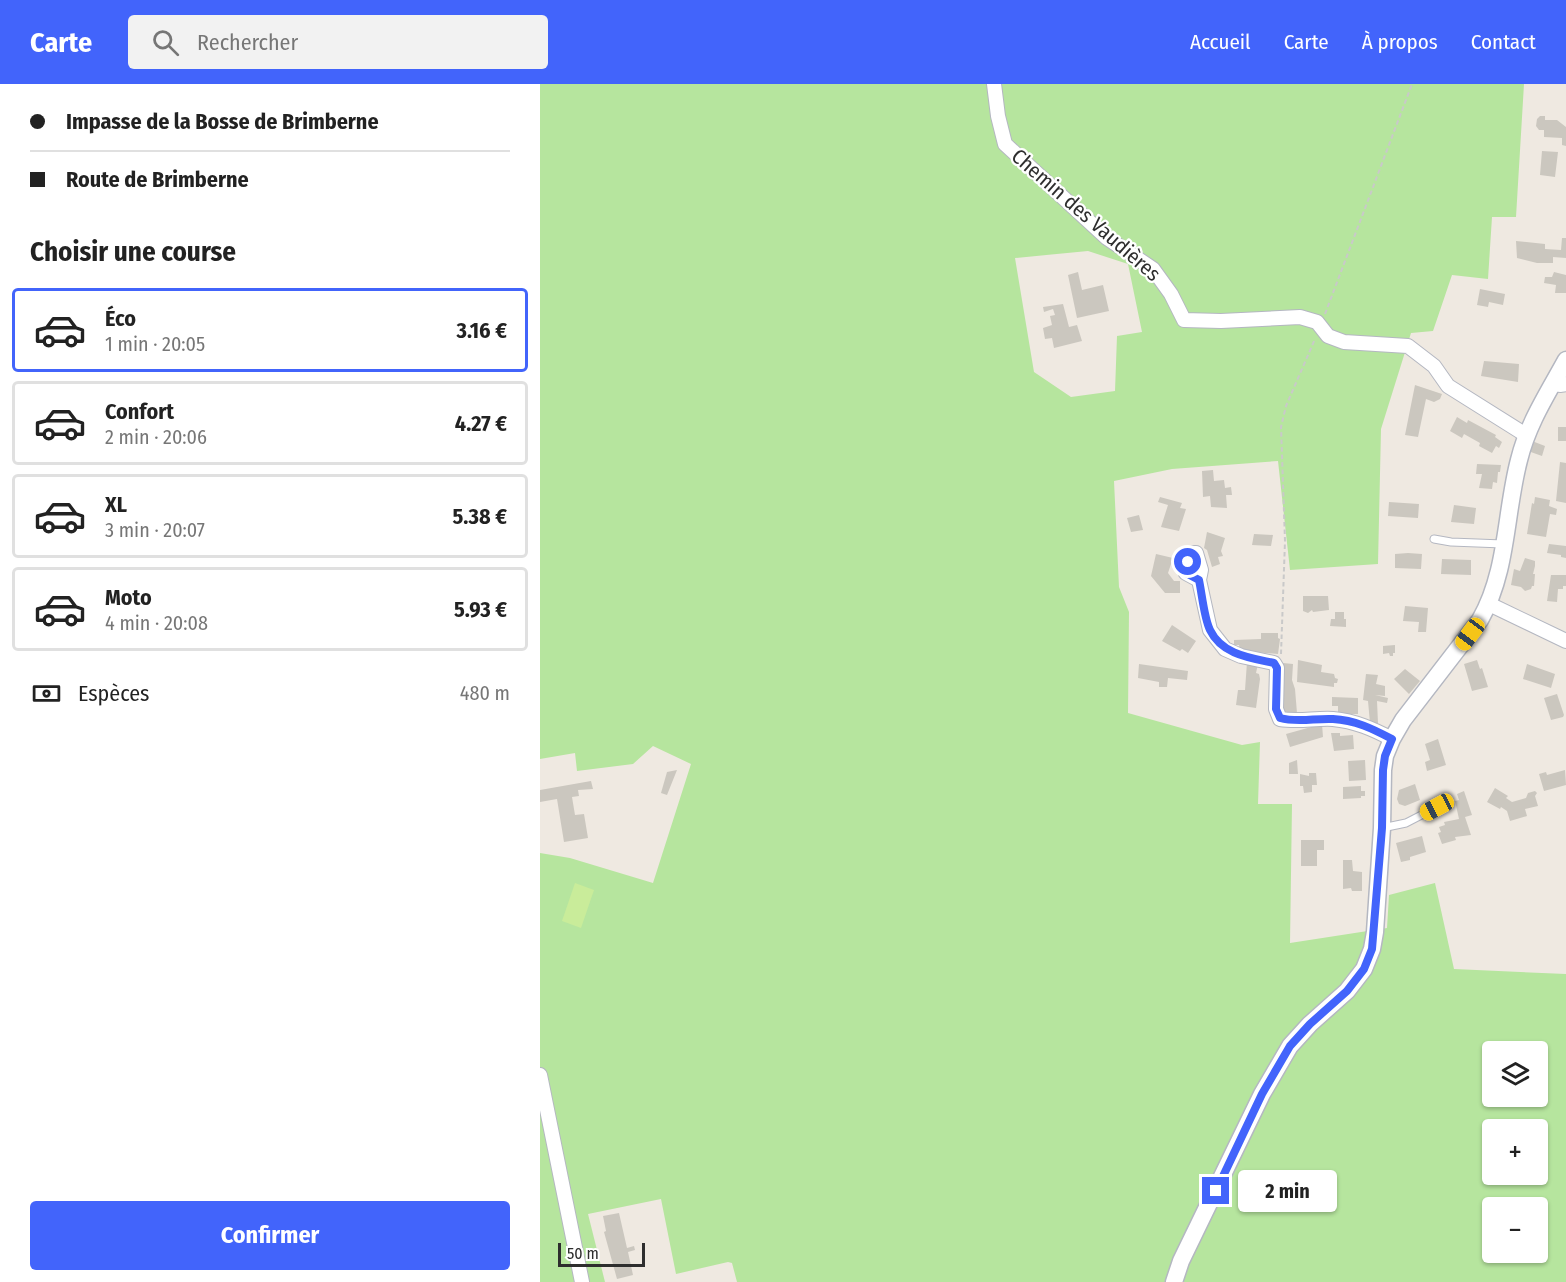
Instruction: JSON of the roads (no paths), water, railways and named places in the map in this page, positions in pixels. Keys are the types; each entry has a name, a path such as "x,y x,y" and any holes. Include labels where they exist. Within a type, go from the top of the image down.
{"street":[{"name":"Chemin des Vaudières","path":"994,84 998,116 1005,144 1107,238 1153,269 1171,294 1184,320 1221,321 1300,317 1317,322 1328,336 1344,342 1408,345 1434,366 1448,386 1526,435"},
{"path":"1174,1282 1262,1094 1290,1046 1310,1024 1347,991 1364,969 1372,949 1375,932 1385,756 1403,720 1480,620 1489,604 1497,583 1518,461 1526,435 1535,414 1559,384 1566,360"},
{"path":"1199,580 1210,630 1225,648 1241,656 1274,663 1277,668 1276,709 1280,718 1290,721 1333,719 1362,724 1392,739"},
{"path":"1489,604 1566,641"},
{"path":"540,1075 582,1282"}],"lane":[{"path":"1434,538 1451,542 1504,544"},
{"path":"1382,828 1406,823 1437,807"}]}
